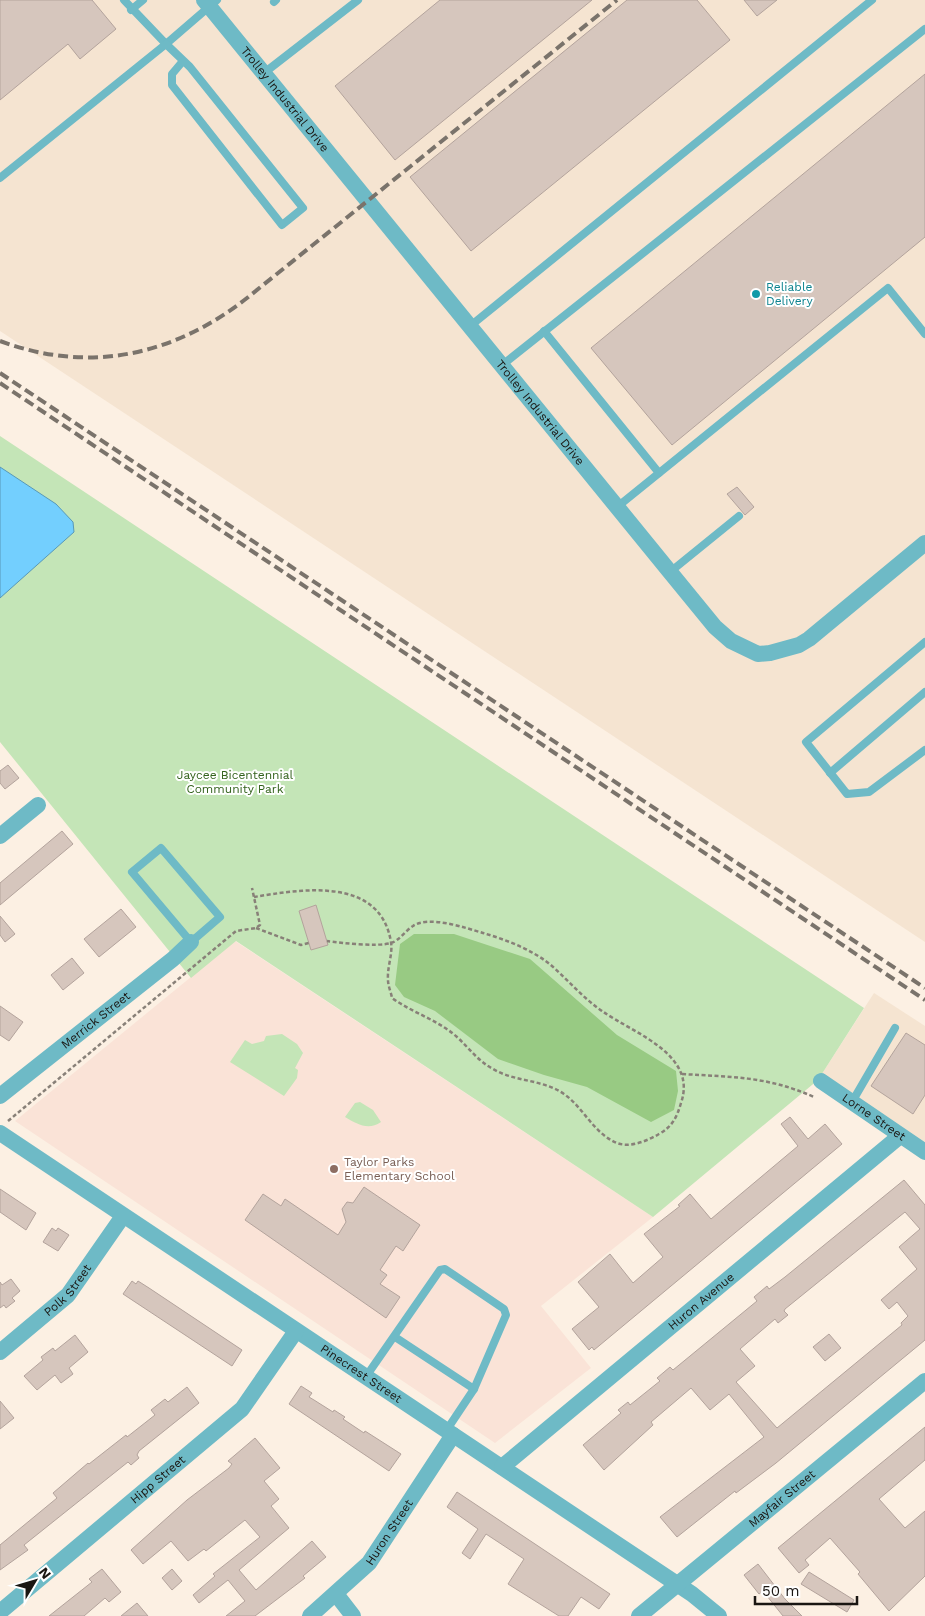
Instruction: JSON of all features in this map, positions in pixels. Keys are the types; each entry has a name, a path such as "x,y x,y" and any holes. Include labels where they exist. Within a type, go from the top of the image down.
{"street":[{"name":"Trolley Industrial Drive","path":"210,2 264,73 469,327 715,627 731,641 758,654 770,653 799,645 809,639 925,543"},
{"path":"0,836 38,805"},
{"name":"Merrick Street","path":"0,1096 174,958 191,942"},
{"name":"Lorne Street","path":"821,1081 925,1152"},
{"name":"Pinecrest Street","path":"1,1129 123,1216 678,1584 719,1616"},
{"name":"Huron Avenue","path":"502,1468 900,1136"},
{"name":"Polk Street","path":"0,1352 68,1295 123,1216"},
{"name":"Hipp Street","path":"0,1612 242,1409 296,1331"},
{"name":"Mayfair Street","path":"639,1616 925,1381"},
{"name":"Huron Street","path":"310,1616 369,1563 449,1433"},
{"path":"336,1594 354,1616"}],"lane":[{"path":"124,0 131,10 183,61 304,208 282,225 172,85 172,74 183,61"},
{"path":"131,10 142,0"},
{"path":"264,73 358,0"},
{"path":"469,327 872,0"},
{"path":"0,178 166,44 210,2"},
{"path":"501,366 925,29"},
{"path":"617,508 888,288 925,334"},
{"path":"544,331 659,473"},
{"path":"670,572 739,516"},
{"path":"925,642 806,742 847,794 869,792 925,750"},
{"path":"830,773 925,692"},
{"path":"161,848 220,917 191,942 132,872 161,848"},
{"path":"852,1102 895,1028"},
{"path":"365,1378 440,1270 445,1269 506,1312 474,1389 449,1433"},
{"path":"395,1337 474,1389"}],"path":[{"path":"252,888 260,925 256,928"},
{"path":"254,897 296,890 346,893 373,905 386,922 392,943 388,979 392,998 408,1010 431,1019 457,1037 479,1060 494,1070 544,1083 566,1095 592,1126 618,1144 644,1143 664,1132 676,1120 684,1096 682,1074 667,1053 603,1012 578,992 551,965 531,952 486,934 445,922 415,924 392,943 348,944 327,941"},
{"path":"1,1129 236,931 256,928 301,945 309,943"},
{"path":"682,1074 750,1078 788,1085 814,1096"}],"shaded area":[{"path":"0,0 925,0 925,942 0,331"},
{"name":"Taylor Parks Elementary School","path":"235,941 653,1217 541,1306 591,1368 495,1443 15,1121"},
{"path":"874,993 925,1026 925,1149 818,1080"}],"green space":[{"name":"Jaycee Bicentennial Community Park","path":"0,436 864,1008 818,1080 653,1217 236,941 191,978 0,742"},
{"path":"414,934 454,934 530,959 617,1035 676,1071 678,1091 674,1110 651,1122 587,1087 498,1059 435,1011 404,997 395,985 400,944"},
{"path":"282,1034 297,1044 303,1053 295,1068 298,1070 297,1078 284,1096 230,1062 245,1040 252,1044 264,1041 266,1036"},
{"path":"360,1102 373,1110 381,1122 376,1125 367,1126 358,1124 345,1117 355,1103"}],"water":[{"path":"0,467 56,504 73,522 74,532 0,598"}],"building":[{"path":"0,0 92,0 116,29 80,59 68,44 0,100"},
{"path":"440,0 592,0 395,160 335,86"},
{"path":"627,0 697,0 730,40 471,251 410,177"},
{"path":"744,0 777,0 757,16"},
{"name":"Reliable Delivery","path":"925,74 925,237 672,445 591,348"},
{"path":"737,487 754,507 745,515 727,494"},
{"path":"8,765 19,778 5,789 0,783 0,771"},
{"path":"62,831 73,844 0,905 0,883"},
{"path":"316,905 328,945 311,950 299,911"},
{"path":"121,909 136,927 99,957 84,939"},
{"path":"0,916 15,934 5,942 0,935"},
{"path":"72,958 84,973 63,990 51,975"},
{"path":"0,1006 23,1022 9,1041 0,1035"},
{"path":"906,1033 925,1045 925,1095 913,1114 871,1086"},
{"path":"790,1117 808,1139 825,1124 842,1144 594,1350 592,1347 589,1350 572,1329 599,1307 578,1282 610,1254 633,1283 663,1257 644,1234 680,1206 678,1205 690,1194 711,1219 798,1146 781,1124"},
{"path":"904,1180 925,1205 925,1340 776,1463 736,1493 735,1491 677,1537 660,1517 764,1437 729,1394 710,1410 691,1388 651,1422 653,1425 604,1470 583,1445 621,1413 618,1410 628,1402 630,1405 660,1381 657,1378 670,1367 673,1370 757,1301 754,1297 767,1286 769,1289","holes":["905,1212 920,1229 899,1247 917,1269 881,1300 889,1309 897,1302 908,1316 901,1323 902,1325 777,1428 736,1382 755,1366 740,1349 775,1319 778,1323 788,1315 784,1311 785,1309"]},
{"path":"364,1187 420,1225 403,1251 396,1246 380,1270 387,1275 380,1284 400,1297 386,1318 245,1220 263,1194 281,1206 285,1199 338,1235 346,1222 342,1209 347,1202 353,1203"},
{"path":"0,1189 36,1213 26,1230 0,1212"},
{"path":"52,1228 56,1231 58,1228 69,1235 58,1251 43,1242"},
{"path":"11,1279 20,1291 12,1298 15,1301 6,1308 4,1305 0,1308 0,1282 2,1285"},
{"path":"132,1281 136,1284 138,1281 242,1350 232,1366 123,1294"},
{"path":"829,1334 841,1348 825,1361 813,1347"},
{"path":"75,1335 88,1352 69,1368 73,1374 61,1383 55,1375 37,1390 24,1376 43,1360 41,1357 53,1348 55,1351"},
{"path":"301,1386 312,1393 309,1397 333,1412 334,1410 345,1417 343,1419 364,1433 365,1431 401,1454 389,1471 289,1404"},
{"path":"187,1387 199,1403 139,1451 137,1455 139,1458 131,1465 128,1462 24,1545 28,1550 0,1570 0,1545 57,1498 53,1493 88,1463 126,1435 127,1437 155,1415 151,1410 165,1399 168,1402"},
{"path":"0,1401 14,1418 0,1429"},
{"path":"925,1427 925,1460 879,1499 905,1528 925,1511 925,1576 889,1611 858,1574 860,1572 830,1538 805,1560 809,1565 799,1573 778,1548"},
{"path":"255,1438 280,1468 264,1481 279,1499 271,1506 289,1528 239,1570 256,1590 312,1541 326,1557 303,1576 305,1578 255,1616 226,1616 245,1601 228,1580 199,1603 193,1595 215,1576 213,1574 260,1537 245,1520 206,1551 204,1549 188,1561 171,1541 143,1564 131,1550 187,1500 229,1468 232,1464 228,1461"},
{"path":"457,1492 610,1594 599,1609 581,1597 568,1616 559,1616 508,1584 524,1559 486,1534 470,1559 462,1553 478,1529 447,1507"},
{"path":"758,1564 785,1599 802,1616 783,1616 763,1591 759,1594 744,1575"},
{"path":"102,1569 121,1592 109,1602 105,1598 84,1616 49,1616 92,1582 89,1579"},
{"path":"172,1569 182,1581 172,1590 162,1578"},
{"path":"809,1572 854,1600 847,1612 801,1584"},
{"path":"137,1603 148,1616 121,1616"}],"railway":[{"path":"0,341 33,351 66,356 98,357 129,354 160,346 190,334 219,318 247,298 617,0"},
{"path":"0,373 925,988"},
{"path":"0,383 925,1000"}],"place":[{"name":"Reliable Delivery","path":"756,294"},
{"name":"Taylor Parks Elementary School","path":"334,1169"}]}
